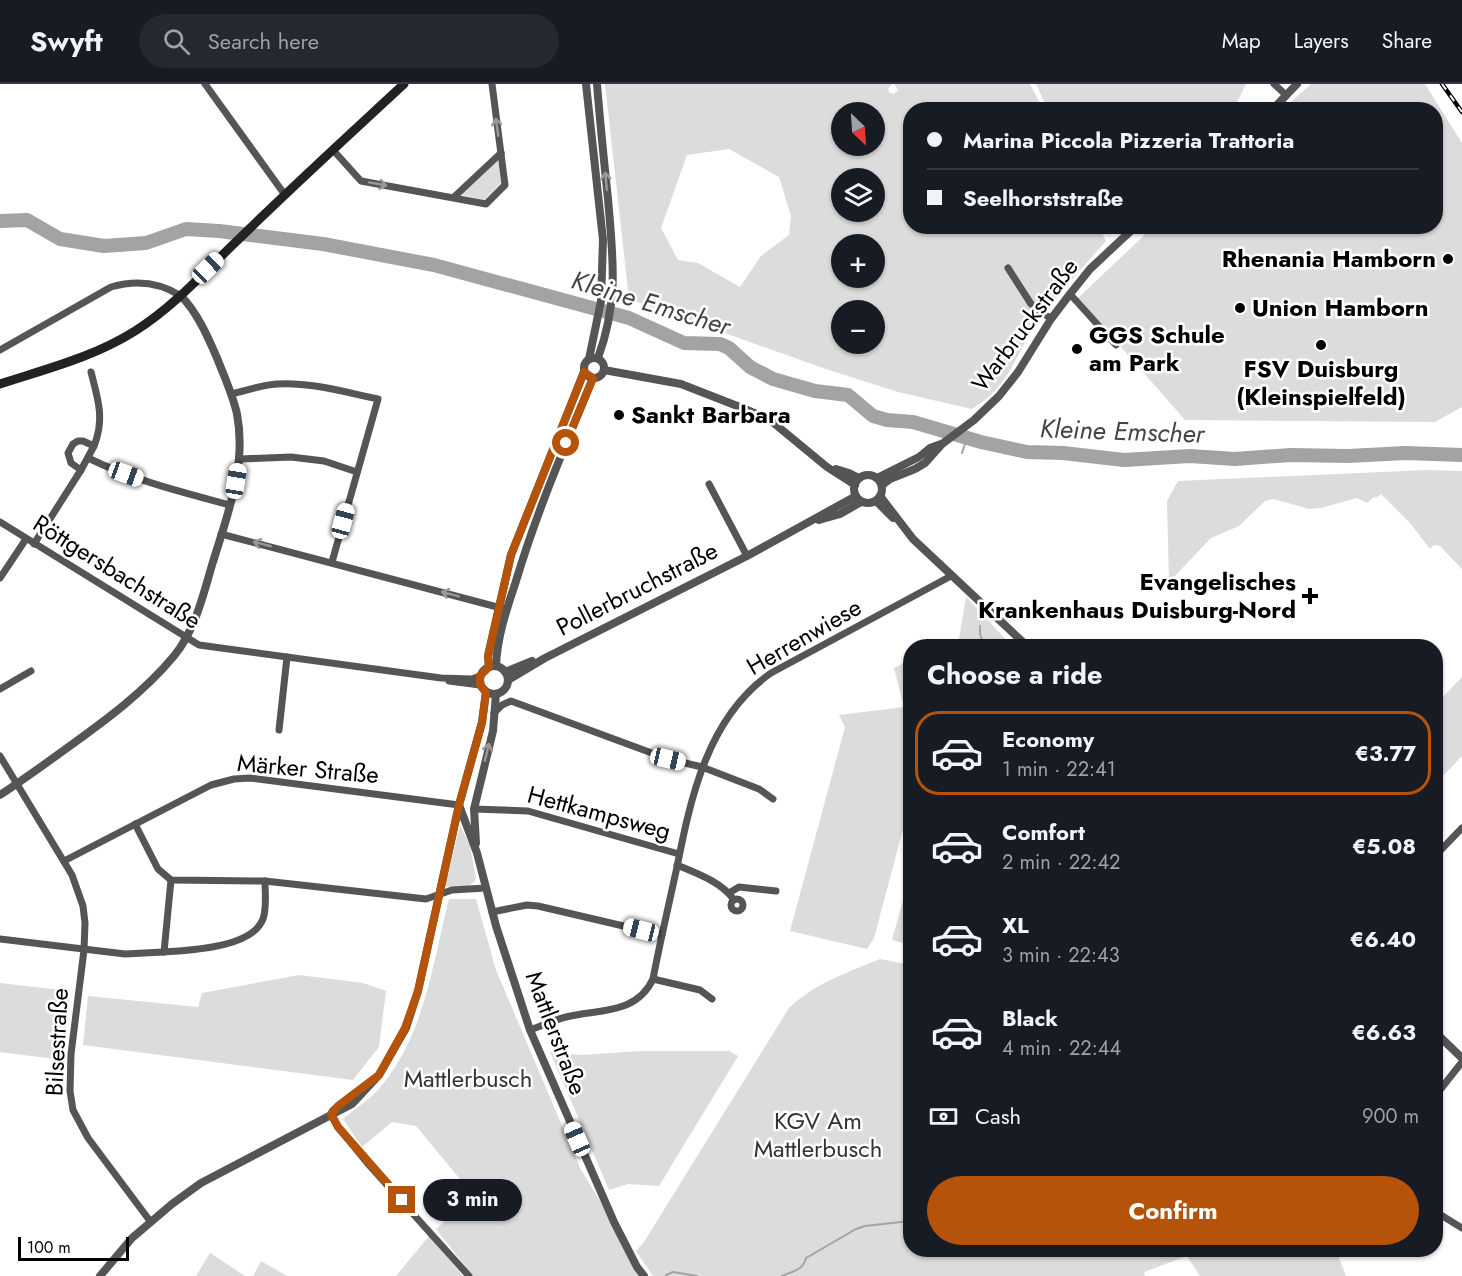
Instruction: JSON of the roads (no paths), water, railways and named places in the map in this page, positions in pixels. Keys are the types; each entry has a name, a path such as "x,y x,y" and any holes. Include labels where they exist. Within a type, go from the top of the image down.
{"main road":[{"path":"0,384 86,356 137,330 181,296 224,252 404,84"}],"street":[{"path":"205,84 285,195"},
{"path":"333,150 362,181 486,204 505,185 492,84"},
{"path":"100,1276 150,1221 201,1183 352,1104 379,1075 405,1028 412,1007 459,805 482,723 482,684 492,666 497,648 511,555 584,372 601,302 603,240 586,84"},
{"path":"597,84 614,267 613,302 608,329 598,358"},
{"path":"1274,84 1286,95"},
{"path":"1279,102 1297,84"},
{"path":"454,197 501,153"},
{"name":"Warbruckstraße","path":"879,482 930,448 942,444 999,396 1018,372 1051,319 1070,294 1090,269 1127,234"},
{"path":"1008,268 1031,304 1051,319"},
{"path":"0,350 111,287 126,282 155,284 169,288 188,303 214,352 231,394 239,430 240,459 230,505 199,608 187,638 175,655 136,696 0,795"},
{"path":"1070,294 1116,345"},
{"path":"584,372 593,378 599,377 604,370 602,361 598,358 588,359"},
{"path":"604,370 681,384 770,420 827,467 849,473 857,481 859,499 867,503 878,499"},
{"path":"34,544 88,458 100,430 99,405 91,372"},
{"path":"503,608 532,525 593,378"},
{"path":"231,394 275,384 295,384 313,385 378,399 332,562"},
{"path":"81,470 69,459 70,448 78,441 89,442 94,446"},
{"path":"240,459 291,457 324,461 357,472"},
{"path":"88,458 150,483 230,505"},
{"path":"857,481 870,475 879,482 878,499 902,526 951,576 1019,639"},
{"name":"Pollerbruchstraße","path":"710,484 747,556"},
{"name":"Pollerbruchstraße","path":"507,676 537,664 544,658 747,556 824,513 859,499"},
{"name":"Röttgersbachstraße","path":"0,522 200,645 441,678 472,678 482,684"},
{"path":"221,534 503,608"},
{"path":"0,578 26,539"},
{"name":"Herrenwiese","path":"530,1030 565,1017 621,1008 639,999 649,988 653,979 679,854 702,767 728,716 740,700 771,673 951,576"},
{"path":"279,730 287,657"},
{"path":"482,684 496,694 503,690 507,676 492,666"},
{"path":"0,689 31,671"},
{"name":"Mattlerstraße","path":"477,853 474,809 493,732 496,694"},
{"path":"494,712 511,701 668,759 702,767 759,789 773,799"},
{"name":"Bilsestraße","path":"0,756 72,875 83,906 84,950 71,1054 70,1091 73,1110 88,1138 150,1221"},
{"name":"Märker Straße","path":"64,861 211,784 234,779 272,781 459,805"},
{"name":"Mattlerstraße","path":"459,805 477,853 492,912 530,1030 614,1222 644,1276"},
{"name":"Hettkampsweg","path":"474,809 528,811 679,854"},
{"path":"135,824 158,869 171,880 265,881 426,899 452,890 486,888"},
{"path":"1443,848 1462,828"},
{"path":"677,865 729,892 734,900"},
{"path":"164,952 171,880"},
{"path":"0,939 125,954 196,949 238,941 252,933 263,918 265,881"},
{"path":"729,892 739,887 776,891"},
{"path":"492,912 527,905 538,906 662,935"},
{"path":"653,979 700,990 712,999"},
{"path":"1443,1040 1462,1060 1443,1086"},
{"path":"331,1114 338,1127 369,1165 469,1276"},
{"path":"1443,1216 1462,1228"}],"waterway":[{"name":"Kleine Emscher","path":"0,221 27,220 60,239 104,246 146,243 186,229 323,244 434,265 629,318 684,343 720,344 729,348 750,367 773,379 815,391 848,395 873,416 887,420 913,422 981,442 1027,452 1063,453 1124,460 1190,456 1235,459 1291,455 1348,456 1405,453 1462,455"},
{"path":"962,453 967,438"},
{"path":"980,626 982,639"},
{"path":"782,1276 800,1268 806,1258 856,1229 903,1222"},
{"path":"666,1275 673,1272 697,1276"}],"railway":[{"path":"1442,84 1462,112"}],"place":[{"name":"Rhenania Hamborn","path":"1448,259"},
{"name":"Union Hamborn","path":"1240,308"},
{"name":"FSV Duisburg (Kleinspielfeld)","path":"1321,345"},
{"name":"GGS Schule am Park","path":"1077,349"},
{"name":"Sankt Barbara","path":"619,415"},
{"name":"Evangelisches Krankenhaus Duisburg-Nord","path":"1310,596"}],"park label":[{"name":"Mattlerbusch","path":"468,1079"},
{"name":"KGV Am Mattlerbusch","path":"818,1135"}]}
